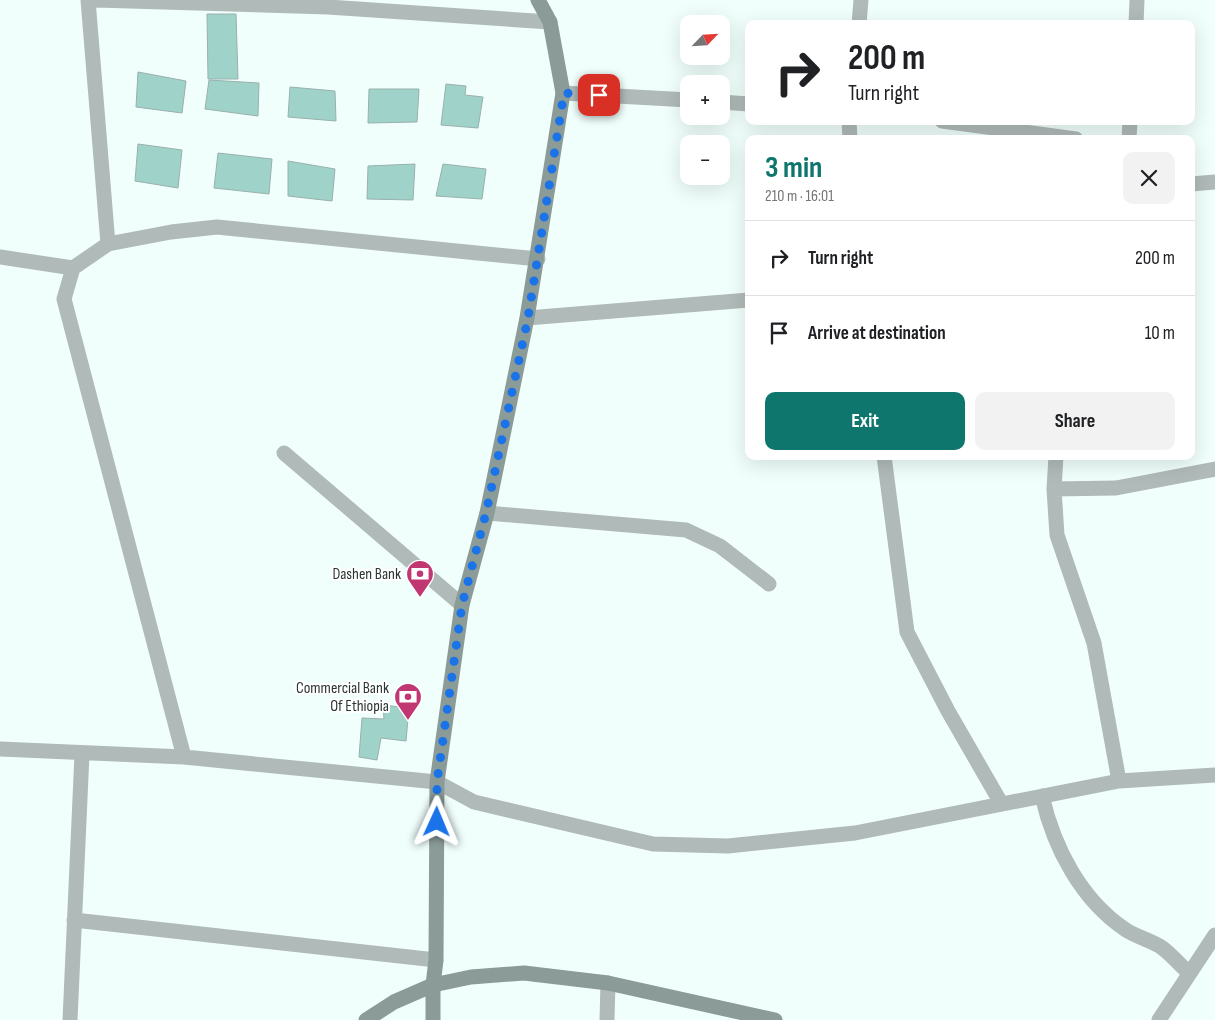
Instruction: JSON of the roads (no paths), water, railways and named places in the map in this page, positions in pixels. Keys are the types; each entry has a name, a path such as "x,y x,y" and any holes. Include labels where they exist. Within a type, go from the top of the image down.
{"street":[{"path":"88,0 108,244"},
{"path":"96,0 328,7 550,22"},
{"path":"433,1020 433,985 436,960 437,782 462,605 486,513 528,318 564,93 550,22 538,0"},
{"path":"858,20 861,0"},
{"path":"1136,20 1137,0"},
{"path":"564,93 680,99"},
{"path":"730,103 745,104"},
{"path":"972,125 1046,135"},
{"path":"1195,184 1215,182"},
{"path":"184,758 64,299 73,268 108,244 170,232 217,227 538,260"},
{"path":"0,257 73,268"},
{"path":"528,318 745,300"},
{"path":"284,453 462,605"},
{"path":"885,460 908,632 948,710 1001,803"},
{"path":"1056,460 1054,489 1057,535 1094,643 1120,781"},
{"path":"1054,489 1116,488 1215,468"},
{"path":"486,513 686,530 720,546 769,584"},
{"path":"0,749 184,758 437,782 474,802 653,844 728,846 855,833 1120,781 1215,775"},
{"path":"70,1020 82,754"},
{"path":"1042,796 1048,820 1062,855 1078,881 1100,907 1126,930 1160,947 1189,973"},
{"path":"74,920 436,960"},
{"path":"1159,1020 1215,935"},
{"path":"366,1020 394,1002 433,985 471,977 524,973 608,983 775,1020"},
{"path":"607,1020 608,983"}],"place":[{"name":"Dashen Bank","path":"420,598"},
{"name":"Commercial Bank Of Ethiopia","path":"408,721"}]}
